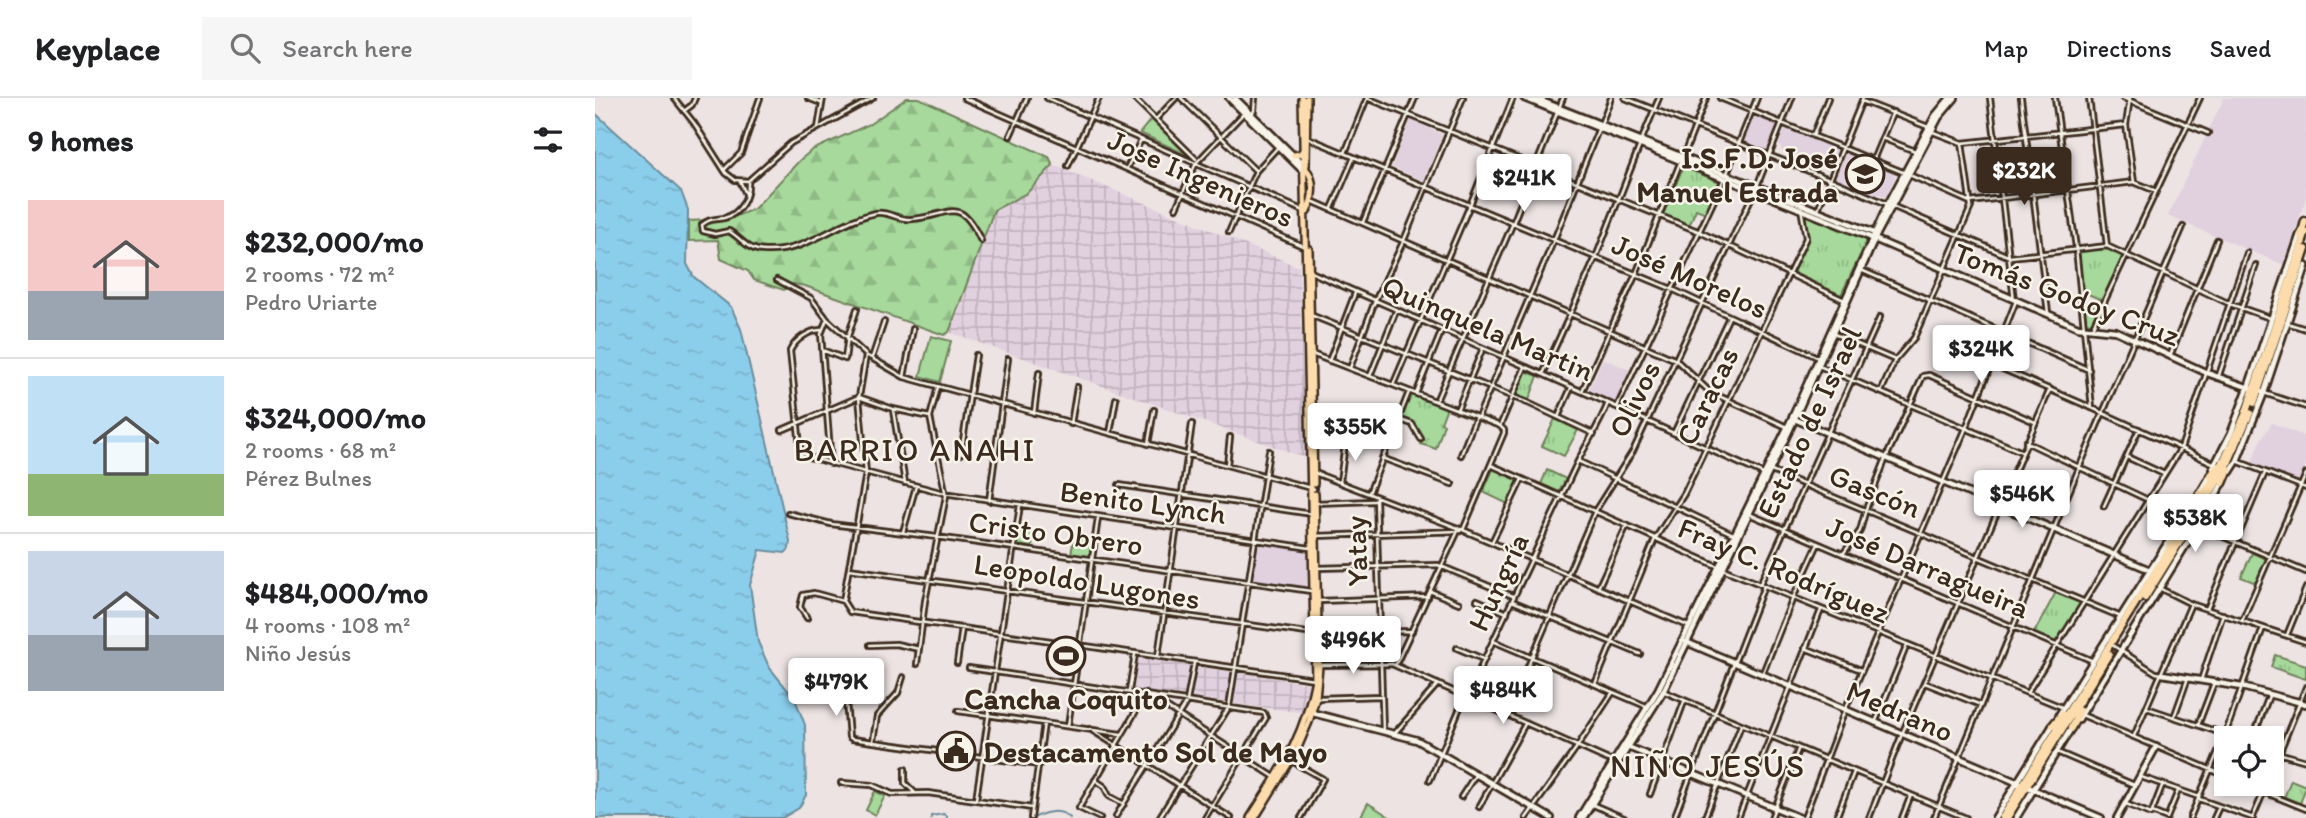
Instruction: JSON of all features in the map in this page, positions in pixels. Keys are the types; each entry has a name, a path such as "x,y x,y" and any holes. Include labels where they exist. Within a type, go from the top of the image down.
{"highway":[{"path":"2294,277 2305,218"},
{"path":"2294,277 2306,232"},
{"path":"2223,483 2306,249"},
{"path":"2294,277 2306,256"},
{"path":"2154,579 2206,493 2256,391"},
{"path":"2174,553 2226,468 2244,428"},
{"path":"2210,476 2233,440"},
{"path":"2166,558 2200,493"},
{"path":"2025,786 2110,644 2154,579 2209,507"},
{"path":"2071,728 2110,644"},
{"path":"2005,818 2089,689"},
{"path":"2053,725 2080,691"}],"main road":[{"path":"1229,98 1312,176 1312,201 1306,211 1305,247 1308,272"},
{"path":"1235,98 1248,114"},
{"path":"1304,98 1308,138 1304,168"},
{"path":"1255,817 1304,735 1317,665 1303,150 1304,98"},
{"path":"1524,98 1558,110"},
{"path":"1534,98 1558,110"},
{"path":"1907,174 1916,152 1953,98"},
{"name":"Tomás Godoy Cruz","path":"1558,110 1874,236 2084,329 2116,331 2218,378 2256,391"},
{"path":"1581,818 1661,690 1789,428 1874,236 1930,129"},
{"path":"1280,145 1304,168"},
{"path":"1294,156 1303,150"},
{"path":"2279,320 2305,218"},
{"path":"2279,320 2306,266"},
{"path":"1793,418 1819,366 1845,301"},
{"path":"2015,818 2025,786 2053,725 2094,661 2110,644 2121,617 2198,526 2237,461 2256,391"},
{"path":"1995,818 2057,752 2082,715 2120,651 2184,517 2210,476 2256,391"},
{"path":"1793,418 2114,555 2154,579"},
{"path":"1721,568 1735,535 1748,514"},
{"name":"Medrano","path":"1685,642 2101,818"},
{"path":"2162,674 2242,687 2303,703"},
{"path":"1310,712 1417,740 1551,818"},
{"path":"1626,746 1802,818"},
{"path":"2117,818 2156,747"}],"street":[{"path":"674,98 731,178 748,181"},
{"path":"684,111 692,105 695,98"},
{"path":"724,170 741,153 760,98"},
{"path":"808,98 821,103"},
{"path":"818,128 823,98"},
{"path":"873,98 774,156 748,181 747,198 732,214 703,223 703,231 715,234 729,231 747,247 768,252 812,242 836,228 878,212 913,219 947,210 968,217 981,241"},
{"name":"Jose Ingenieros","path":"964,98 1305,247"},
{"path":"1010,136 1027,98"},
{"path":"1047,98 1306,211"},
{"path":"1060,104 1063,98"},
{"path":"1068,166 1099,98"},
{"path":"1134,98 1197,162"},
{"path":"1156,119 1176,98"},
{"path":"1181,98 1256,171"},
{"path":"1176,208 1197,162 1220,137 1254,111 1255,98"},
{"path":"1345,153 1367,98 1700,232 1845,301"},
{"path":"1363,222 1415,98"},
{"path":"1350,368 1375,302 1463,98"},
{"path":"1393,385 1513,98"},
{"path":"1437,401 1537,166 1563,98"},
{"path":"1461,455 1554,240 1611,98"},
{"path":"1625,98 1830,180 2010,257 2107,246 2241,309 2306,329"},
{"path":"1543,374 1595,257 1659,98"},
{"path":"1582,391 1636,274 1706,98"},
{"path":"1720,98 1970,202 2134,182 2156,191"},
{"path":"1617,407 1674,290 1757,98"},
{"name":"Olivos","path":"1507,715 1595,511 1617,479 1647,421 1730,247 1792,98"},
{"path":"1813,136 1828,98"},
{"path":"1802,818 1845,710 1979,397 2015,300 1990,98"},
{"path":"2021,98 2048,314"},
{"path":"2055,98 2076,248 2092,408"},
{"path":"2089,98 2107,246"},
{"path":"2123,98 2208,133"},
{"path":"2092,328 2200,98"},
{"path":"1816,213 1863,99 1962,143 2126,125"},
{"path":"2129,99 2126,125 2134,182"},
{"path":"1873,160 1893,113"},
{"name":"José Morelos","path":"1308,138 1674,290 1820,358"},
{"path":"1882,138 1916,152"},
{"path":"1127,168 1142,139"},
{"path":"1881,392 1895,360 1914,338 1971,207 1962,143"},
{"path":"1229,232 1256,171 1280,145"},
{"path":"1332,208 1354,157"},
{"path":"740,181 747,198"},
{"path":"1312,201 1676,360 1710,392 1789,428"},
{"name":"Caracas","path":"1595,684 1655,539 1677,506 1805,238 1801,207"},
{"path":"1934,818 2183,226"},
{"path":"2170,356 2217,240"},
{"path":"2027,693 2181,448 2247,253"},
{"path":"2218,378 2256,265"},
{"path":"1860,269 2089,370"},
{"name":"Quinquela Martin","path":"1308,272 1767,473"},
{"path":"777,280 811,298 827,319 866,355 904,377 1313,489"},
{"path":"1329,361 1355,293"},
{"path":"821,350 845,359 848,336 857,309"},
{"path":"1370,376 1396,311"},
{"path":"1309,316 1511,396 1594,434"},
{"path":"1674,433 1729,317"},
{"name":"Estado de Israel","path":"1759,584 1880,317"},
{"path":"827,319 821,330 821,350 831,464"},
{"path":"872,358 884,321"},
{"path":"904,377 913,329"},
{"path":"799,424 789,359 792,346 809,332 821,330"},
{"path":"1416,394 1442,330"},
{"path":"1833,333 1895,360"},
{"path":"1941,342 2215,464"},
{"path":"1457,410 1483,348"},
{"path":"843,601 866,473 859,397 866,355"},
{"path":"961,454 976,355"},
{"path":"1310,355 1437,401 1504,430 1463,530"},
{"path":"989,501 1008,359"},
{"path":"1819,366 2022,452"},
{"path":"1500,426 1525,367"},
{"path":"1034,413 1039,373"},
{"path":"1843,554 1860,531 1886,458 1923,376 1929,375 2035,422"},
{"path":"917,664 929,579 946,496 930,417 938,387"},
{"path":"1071,424 1077,387"},
{"path":"1558,417 1571,387"},
{"path":"1870,818 1902,734 2050,389"},
{"path":"1369,493 1409,391"},
{"path":"2256,391 2306,407"},
{"path":"782,430 859,397 893,409 930,417"},
{"path":"1111,433 1116,399"},
{"name":"Hungría","path":"1430,780 1466,696 1561,495 1608,403"},
{"path":"893,409 905,483"},
{"path":"1149,444 1154,410"},
{"path":"1338,415 1391,436"},
{"path":"1398,419 1412,424 1421,439"},
{"name":"Benito Lynch","path":"799,424 801,455 944,493 1314,548"},
{"path":"1157,657 1192,424"},
{"path":"2104,506 2139,429"},
{"path":"1340,482 1346,436 1370,445"},
{"path":"1227,464 1230,437"},
{"path":"2027,442 2184,517"},
{"path":"1159,818 1229,707 1269,451"},
{"path":"2127,457 2164,474"},
{"path":"1382,458 1452,484"},
{"path":"1578,461 1735,535"},
{"path":"2237,461 2306,488"},
{"name":"Fray C. Rodríguez","path":"1491,465 1721,568 2064,708"},
{"path":"1312,472 1463,530 1692,628"},
{"path":"2207,609 2265,472"},
{"name":"Gascón","path":"1767,473 1866,509 2121,617"},
{"path":"2242,621 2306,474"},
{"path":"1492,542 1522,477"},
{"path":"1119,485 1313,514"},
{"path":"903,532 916,486"},
{"name":"Yatay","path":"1376,496 1383,730"},
{"path":"1313,503 1375,501"},
{"path":"976,799 1020,505"},
{"name":"Cristo Obrero","path":"789,513 831,524 903,532 1247,583 1316,590"},
{"name":"José Darragueira","path":"1748,514 2094,661"},
{"path":"1068,726 1098,517"},
{"path":"1598,588 1627,526"},
{"path":"2198,526 2306,572"},
{"path":"1314,536 1463,530"},
{"path":"1395,665 1458,531"},
{"path":"1762,674 1818,544"},
{"path":"1315,568 1440,566 1515,596"},
{"name":"Leopoldo Lugones","path":"849,569 1317,634 1412,631"},
{"path":"2154,579 2191,604 2306,642"},
{"path":"1674,818 1764,586"},
{"path":"2287,635 2306,589"},
{"path":"1430,591 1459,603"},
{"path":"807,618 800,607 803,595 814,593 843,601 850,612 1316,679"},
{"path":"1316,601 1428,597"},
{"path":"1477,600 1507,613"},
{"path":"1512,601 1640,654"},
{"path":"2134,737 2191,604"},
{"path":"1738,818 1821,609"},
{"path":"2201,680 2223,614"},
{"path":"957,663 962,628"},
{"path":"2228,726 2263,628"},
{"path":"1493,641 1650,708"},
{"path":"870,645 896,644 919,649"},
{"path":"1875,723 1907,644"},
{"path":"2110,644 2156,673 2162,674"},
{"path":"1457,648 1484,660"},
{"path":"1805,648 1862,671"},
{"path":"1129,691 1135,654"},
{"path":"1116,817 1187,701 1194,663"},
{"path":"1317,665 1395,665 1615,763"},
{"path":"969,668 1129,691 1266,715 1205,818"},
{"path":"873,742 877,716 898,693 903,677"},
{"path":"2174,718 2187,678"},
{"path":"835,681 846,701 849,737 852,739 1039,765"},
{"path":"2198,725 2214,682"},
{"path":"1924,683 1981,705"},
{"path":"1394,734 1438,684"},
{"path":"2284,745 2303,703 2306,688"},
{"path":"1661,690 1966,818"},
{"path":"1526,818 1613,692"},
{"path":"2258,726 2270,693"},
{"path":"1146,694 1277,779"},
{"path":"1100,818 1079,808 1146,694"},
{"path":"1313,698 1382,696"},
{"path":"1650,794 1685,701"},
{"path":"2147,708 2214,730"},
{"path":"958,710 1121,734"},
{"path":"2082,715 2214,771"},
{"path":"1031,818 1044,723"},
{"path":"1479,807 1525,724"},
{"path":"1705,817 1741,725"},
{"path":"1090,729 1231,818"},
{"path":"1771,818 1798,748"},
{"path":"2057,752 2136,785"},
{"path":"2284,755 2306,761"},
{"path":"1289,759 1323,779 1301,818"},
{"path":"2190,818 2214,762"},
{"path":"905,769 904,780 915,793"},
{"path":"1836,818 1855,771"},
{"path":"1461,797 1476,774"},
{"path":"2141,777 2253,818 2261,796"},
{"path":"1094,780 1104,786 1108,796 1124,804"},
{"path":"841,783 872,785 892,794 915,793 976,799 1032,808"},
{"path":"2152,812 2162,785"},
{"path":"2126,804 2167,818 2178,791"},
{"path":"1902,818 1911,795"},
{"path":"2273,796 2306,809"},
{"path":"1590,804 1623,818"},
{"path":"2214,818 2219,807"},
{"path":"2232,818 2234,812"}],"shaded area":[{"path":"2224,98 2306,98 2306,198 2284,265 2168,216"},
{"path":"1757,117 1777,127 1768,150 1745,140 1753,118"},
{"path":"1412,120 1442,135 1424,181 1392,167"},
{"path":"1788,129 1837,149 1832,165 1825,167 1782,151 1779,144 1784,130"},
{"name":"I.S.F.D. José Manuel Estrada","path":"1848,154 1893,173 1895,177 1887,196 1878,196 1837,179 1836,175 1844,156"},
{"path":"1053,165 1299,267 1306,458 949,332 994,210 1027,193"},
{"path":"1603,359 1631,370 1617,400 1614,401 1589,389"},
{"path":"2272,423 2306,437 2306,466 2300,480 2295,483 2251,465 2260,441"},
{"path":"1260,544 1305,551 1306,587 1255,579 1253,576 1257,546"},
{"path":"1139,658 1311,684 1305,713 1134,690"}],"green space":[{"path":"907,98 919,98 1049,157 1053,165 1027,193 994,210 949,332 944,335 805,286 794,284 784,290 754,280 748,271 721,259 718,240 689,241 689,221 729,219 754,209 812,150 870,124"},
{"path":"1151,119 1187,155 1140,133"},
{"path":"1683,167 1720,182 1706,213 1696,209 1689,226 1663,215"},
{"path":"1804,215 1868,239 1841,295 1792,272 1808,238"},
{"path":"2112,250 2123,256 2102,300 2083,292 2079,251"},
{"path":"2084,301 2099,308 2091,323 2086,322"},
{"path":"931,336 951,341 940,382 920,376"},
{"path":"1525,371 1538,376 1529,400 1515,395"},
{"path":"1411,393 1447,407 1436,449 1421,444 1419,431 1401,418"},
{"path":"1555,419 1578,430 1564,456 1542,446"},
{"path":"1494,467 1519,479 1508,504 1483,492"},
{"path":"1547,470 1566,479 1559,492 1541,484"},
{"path":"1019,530 1035,531 1032,547 1017,545"},
{"path":"1074,537 1093,540 1090,558 1071,555"},
{"path":"2252,553 2267,559 2256,583 2241,577"},
{"path":"2056,592 2081,603 2057,643 2034,633"},
{"name":"Cancha Coquito","path":"1059,646 1075,648 1072,665 1056,663"},
{"path":"2275,655 2306,665 2306,679 2271,667"},
{"path":"2291,780 2306,786 2300,804 2284,798"},
{"path":"875,791 885,796 875,815 866,810"},
{"path":"1368,803 1391,818 1360,818"}],"water":[{"path":"595,113 681,191 688,210 687,264 694,277 731,307 741,329 790,541 789,549 785,553 760,550 750,585 758,642 769,667 795,699 805,725 806,795 799,808 782,818 595,818"}],"waterway":[{"path":"1033,818 1047,812 1062,813 1070,818"},
{"path":"931,818 944,814 947,818"}],"place":[{"name":"I.S.F.D. José Manuel Estrada","path":"1865,174"},
{"name":"Cancha Coquito","path":"1066,656"},
{"name":"Destacamento Sol de Mayo","path":"956,751"}],"district":[{"name":"BARRIO ANAHI","path":"915,450"},
{"name":"NIÑO JESÚS","path":"1708,766"}]}
